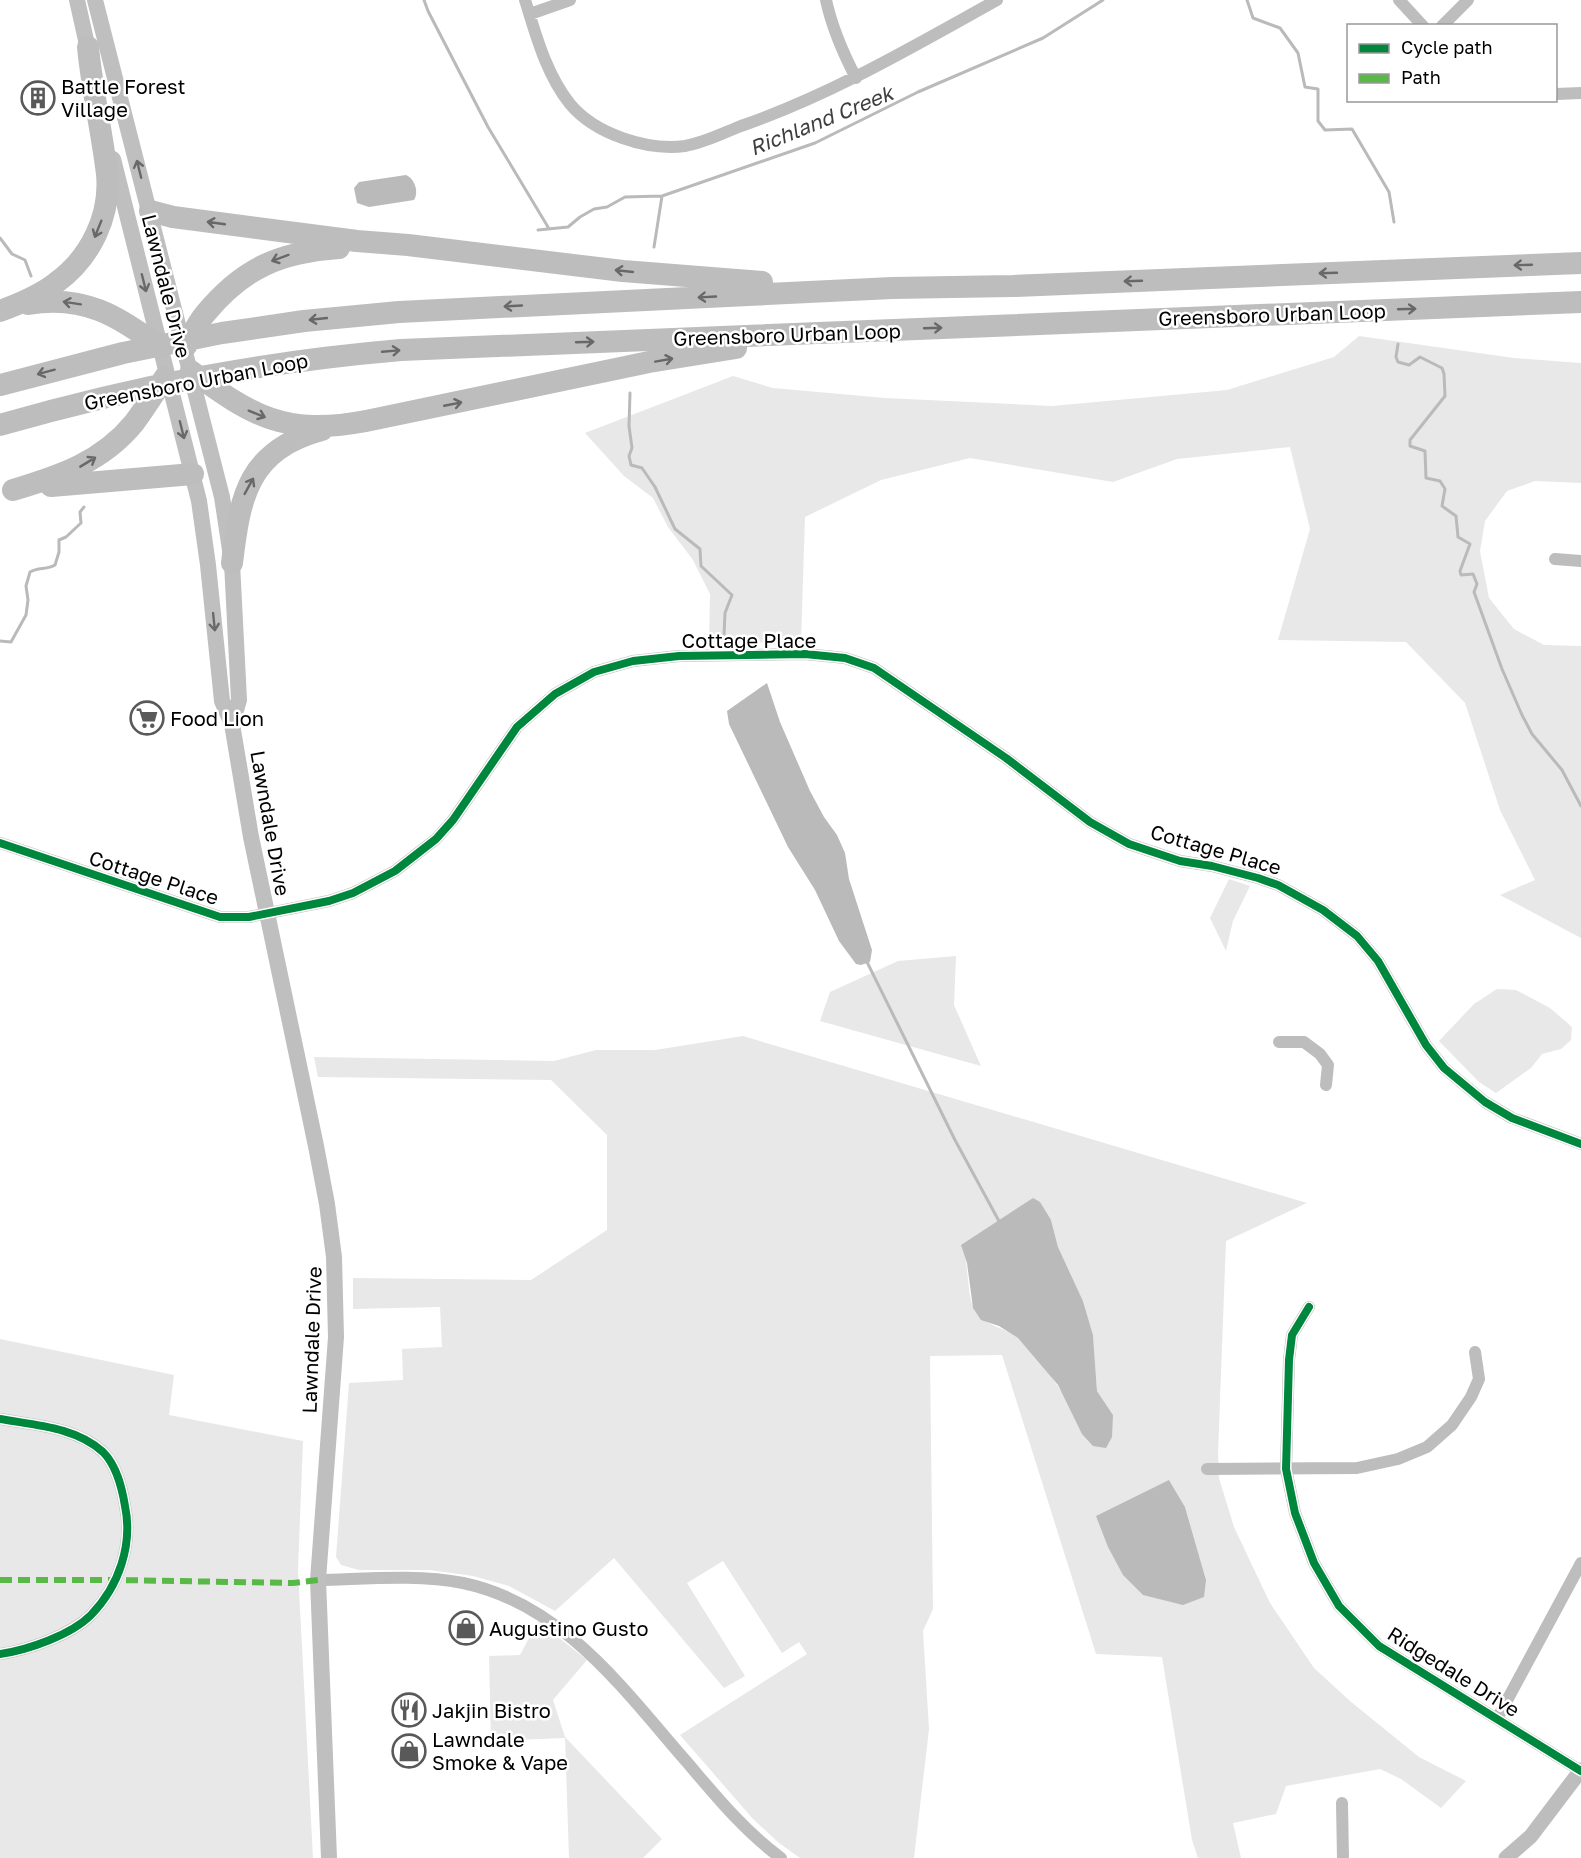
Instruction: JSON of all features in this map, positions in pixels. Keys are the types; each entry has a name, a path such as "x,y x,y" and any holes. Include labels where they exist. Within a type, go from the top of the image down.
{"highway":[{"path":"4,309 50,288 66,275 83,257 92,243 104,212 107,175 88,47"},
{"path":"150,211 173,217 357,241 623,271 736,280 892,288"},
{"path":"7,490 53,478 77,468 107,449 134,423 205,314 225,292 255,269 292,254 342,248 357,241"},
{"name":"Greensboro Urban Loop","path":"0,385 123,352 222,333 304,321 399,312 892,288 1012,286 1581,263"},
{"path":"4,309 47,302 85,305 124,321 228,398 264,417 294,424 337,426"},
{"name":"Greensboro Urban Loop","path":"0,425 129,390 228,370 402,350 1581,302"},
{"path":"231,563 240,506 248,485 262,465 290,442 312,433 649,362 853,331"},
{"path":"7,490 193,474"}],"main road":[{"name":"Lawndale Drive","path":"77,0 110,145 176,360 222,497 231,563 239,700 232,724"},
{"name":"Lawndale Drive","path":"95,0 150,211 204,533 222,701 232,724 266,914 316,1146 334,1257 336,1337 318,1580 329,1858"}],"street":[{"path":"525,0 537,43 570,104 590,121 614,135 649,146 686,146 777,114 856,78 997,0"},
{"path":"530,14 570,0"},
{"path":"826,0 830,19 856,78"},
{"path":"1399,0 1421,24"},
{"path":"1444,24 1468,0"},
{"path":"1557,94 1581,93"},
{"path":"1555,559 1581,561"},
{"name":"Cottage Place","path":"0,843 211,915 240,918 329,901 353,893 395,871 436,839 453,820 517,728 555,694 594,672 633,661 679,656 805,654 845,658 874,668 1006,758 1090,822 1129,844 1180,861 1212,866 1258,878 1278,885 1323,910 1356,936 1378,962 1426,1045 1444,1068 1485,1102 1512,1118 1581,1144"},
{"path":"1279,1042 1305,1042 1320,1054 1328,1065 1326,1085"},
{"name":"Ridgedale Drive","path":"1308,1307 1292,1335 1289,1360 1286,1469 1295,1513 1314,1563 1339,1606 1379,1646 1581,1771"},
{"path":"1206,1468 1357,1468 1398,1460 1427,1447 1452,1425 1471,1397 1479,1379 1475,1352"},
{"path":"0,1419 70,1433 89,1442 103,1453 112,1464 119,1482 128,1519 128,1537 116,1580 90,1616 42,1644 0,1654"},
{"path":"1497,1719 1581,1563"},
{"path":"318,1580 432,1579 464,1583 504,1595 546,1619 596,1658 733,1816 781,1858"},
{"path":"1506,1858 1531,1836 1581,1771"},
{"path":"1342,1803 1343,1858"}],"shaded area":[{"path":"406,175 412,179 415,186 414,200 369,207 357,203 354,188 359,182"},
{"path":"1359,336 1514,358 1581,363 1581,483 1535,481 1507,491 1485,521 1480,551 1489,598 1514,629 1544,645 1581,646 1581,938 1500,895 1535,880 1500,810 1465,703 1406,642 1278,640 1310,529 1290,447 1177,459 1113,482 970,458 881,480 805,517 801,642 709,643 710,594 693,560 668,527 653,498 624,476 585,433 733,376 773,388 885,398 1052,406 1227,390 1334,357"},
{"path":"767,683 780,722 810,791 837,835 845,853 849,879 872,950 870,962 856,964 839,941 815,890 788,847 729,724 727,711"},
{"path":"1229,879 1250,886 1233,921 1226,951 1210,918"},
{"path":"956,956 954,1005 981,1066 820,1021 830,992 898,961"},
{"path":"1497,989 1516,990 1550,1008 1572,1027 1571,1040 1561,1049 1542,1054 1531,1068 1496,1093 1479,1082 1439,1041 1474,1004"},
{"path":"743,1036 1307,1203 1226,1241 1219,1478 1234,1527 1270,1603 1314,1668 1350,1701 1419,1757 1466,1781 1441,1808 1401,1779 1380,1769 1286,1786 1276,1814 1233,1823 1241,1858 1198,1858 1192,1840 1162,1657 1096,1654 1002,1355 930,1356 933,1609 923,1631 929,1729 914,1858 800,1858 779,1843 753,1819 680,1735 807,1654 799,1642 782,1653 723,1561 687,1583 745,1676 724,1688 614,1558 555,1611 509,1586 473,1576 430,1570 359,1570 341,1565 336,1557 349,1383 403,1380 402,1349 442,1347 440,1307 353,1309 353,1278 531,1280 607,1230 607,1135 551,1080 318,1077 314,1057 554,1061 596,1050 655,1050","holes":["1033,1198 1051,1220 1058,1247 1083,1301 1093,1335 1097,1391 1113,1415 1067,1401 1033,1353 1014,1335 988,1323 978,1315 972,1304 965,1255 999,1222","1169,1480 1185,1507 1206,1580"]},
{"path":"1033,1198 1040,1202 1051,1220 1058,1247 1083,1301 1093,1335 1097,1391 1113,1415 1112,1437 1106,1448 1093,1446 1082,1434 1058,1385 1018,1338 999,1326 981,1320 973,1308 967,1263 961,1245"},
{"path":"0,1339 174,1375 169,1415 303,1441 298,1570 313,1858 0,1858"},
{"path":"1169,1480 1185,1507 1206,1580 1204,1597 1183,1605 1143,1595 1123,1575 1108,1547 1096,1516"},
{"path":"538,1621 587,1660 553,1700 565,1737 662,1839 643,1858 569,1858 565,1738 491,1741 489,1656 520,1655"}],"waterway":[{"path":"424,0 488,127 548,227"},
{"name":"Richland Creek","path":"538,230 568,227 594,209 607,207 625,197 662,196 815,143 918,92 1043,38 1103,0"},
{"path":"1247,0 1253,18 1280,28 1298,53 1305,87 1318,89 1318,121 1325,130 1352,129 1389,192 1394,222"},
{"path":"654,247 662,196"},
{"path":"0,238 12,254 25,260 31,276"},
{"path":"1398,344 1396,357 1398,362 1409,365 1420,357 1442,368 1445,396 1410,440 1410,446 1425,451 1426,478 1440,481 1445,489 1442,506 1456,516 1458,537 1470,544 1460,571 1461,575 1473,574 1477,584 1474,592 1502,669 1522,715 1532,734 1562,770 1581,806"},
{"path":"630,393 629,426 632,448 629,456 631,465 642,468 655,487 675,529 700,549 701,566 732,595 725,613 724,635"},
{"name":"Richland Creek","path":"0,641 11,642 26,615 28,600 26,586 30,572 55,565 59,552 59,540 66,537 81,523 80,512 84,507"},
{"path":"867,962 955,1140 1000,1223"}],"marked path":[{"path":"0,1580 293,1583 318,1580"}],"cycle path":[{"path":"0,843 220,917 249,917 329,901 353,893 395,871 436,839 453,820 517,727 555,694 594,672 633,661 679,656 805,654 845,658 874,668 1006,758 1090,822 1129,844 1180,861 1212,866 1258,878 1278,885 1323,910 1357,936 1378,961 1426,1045 1444,1068 1485,1102 1512,1118 1581,1144"},
{"path":"1309,1307 1292,1335 1289,1360 1286,1469 1295,1513 1314,1563 1339,1606 1379,1646 1581,1771"},
{"path":"0,1419 68,1432 103,1452 115,1470 124,1499 127,1521 125,1550 116,1578 101,1604 91,1615 61,1635 23,1649 0,1654"}],"place":[{"name":"Battle Forest Village","path":"38,98"},
{"name":"Food Lion","path":"147,718"},
{"name":"Augustino Gusto","path":"466,1628"},
{"name":"Jakjin Bistro","path":"409,1710"},
{"name":"Lawndale Smoke & Vape","path":"409,1751"}]}
